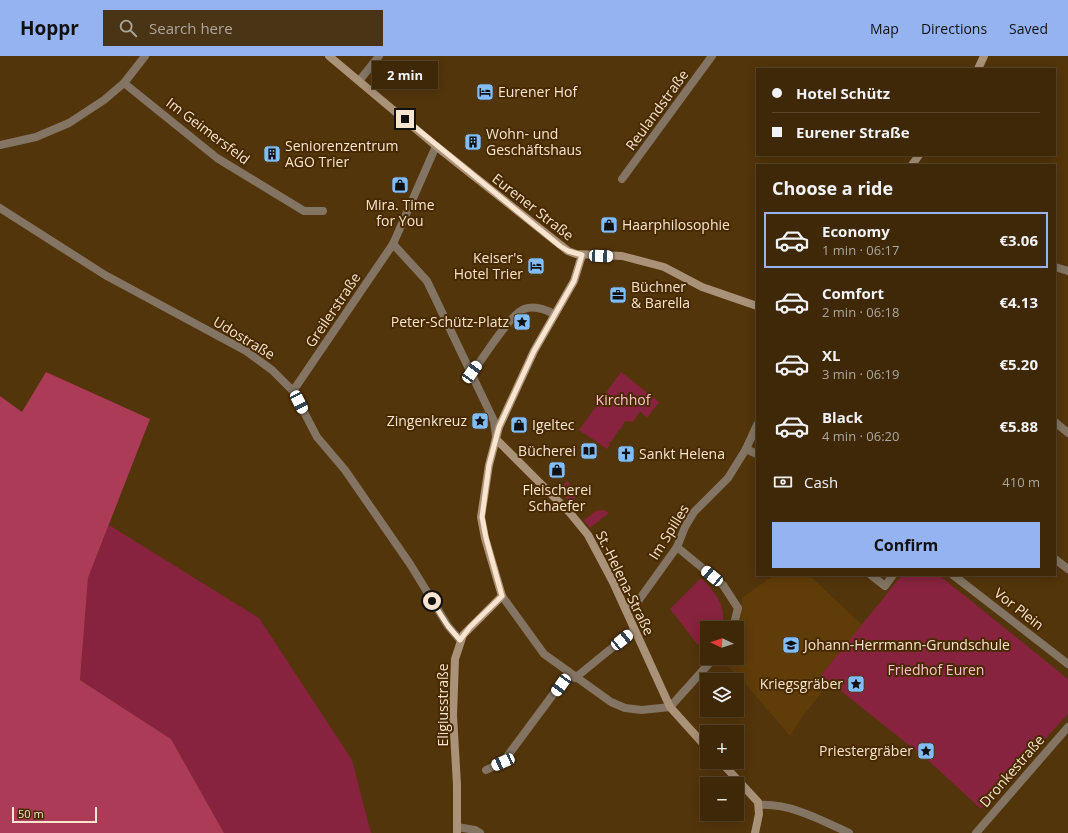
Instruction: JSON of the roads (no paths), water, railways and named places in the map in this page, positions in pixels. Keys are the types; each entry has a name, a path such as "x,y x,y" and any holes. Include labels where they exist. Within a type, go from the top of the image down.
{"street":[{"path":"0,145 36,137 69,123 104,100 124,83 145,56"},
{"name":"Eurener Straße","path":"329,56 436,146 568,251 582,255 622,256 664,268 702,287 756,306"},
{"path":"359,81 379,56"},
{"name":"Reulandstraße","path":"622,179 712,56"},
{"path":"978,68 984,56"},
{"name":"Im Geimersfeld","path":"124,83 217,158 304,211 323,211"},
{"path":"436,146 394,244 427,281 447,325 472,372 494,421 496,439"},
{"name":"Udostraße","path":"0,208 105,276 246,351 272,370 293,391 317,437 345,470 410,564 448,626 460,640"},
{"name":"Greilerstraße","path":"293,391 394,244"},
{"path":"582,255 574,281 534,351 499,427 485,484 482,517 486,538 502,596 544,654 611,702 625,708 642,710 670,707 708,665"},
{"path":"1056,267 1068,271"},
{"path":"472,372 512,319 524,309 541,308 554,314"},
{"path":"1056,423 1068,433"},
{"name":"Im Spilles","path":"626,610 636,604 678,547 694,512 728,478 746,449 756,427"},
{"name":"St.-Helena-Straße","path":"496,439 583,528 626,610 670,707 700,740"},
{"path":"746,449 756,454"},
{"path":"678,547 723,585 738,608 735,621"},
{"path":"1056,560 1068,569"},
{"path":"871,576 885,586 892,576"},
{"name":"Vor Plein","path":"954,576 1068,664"},
{"name":"Eligiusstraße","path":"457,830 453,696 455,664 460,640 470,627 502,596"},
{"path":"486,770 503,762 572,675 634,630"},
{"name":"Dronkestraße","path":"976,833 1068,727"},
{"path":"728,769 754,796 759,805 755,833"},
{"path":"759,805 789,808 849,833"},
{"path":"457,830 475,830 480,833"}],"place":[{"name":"Eurener Hof","path":"485,92"},
{"name":"Wohn- und Geschäftshaus","path":"473,142"},
{"name":"Seniorenzentrum AGO Trier","path":"272,154"},
{"name":"Mira. Time for You","path":"400,185"},
{"name":"Haarphilosophie","path":"609,225"},
{"name":"Keiser's Hotel Trier","path":"536,266"},
{"name":"Büchner & Barella","path":"618,295"},
{"name":"Peter-Schütz-Platz","path":"522,322"},
{"name":"Zingenkreuz","path":"480,421"},
{"name":"Igeltec","path":"519,425"},
{"name":"Bücherei","path":"589,451"},
{"name":"Sankt Helena","path":"626,454"},
{"name":"Fleischerei Schaefer","path":"557,470"},
{"name":"Johann-Herrmann-Grundschule","path":"791,645"},
{"name":"Kriegsgräber","path":"856,684"},
{"name":"Priestergräber","path":"926,751"}],"park label":[{"name":"Kirchhof","path":"623,400"},
{"name":"Friedhof Euren","path":"936,670"}]}
